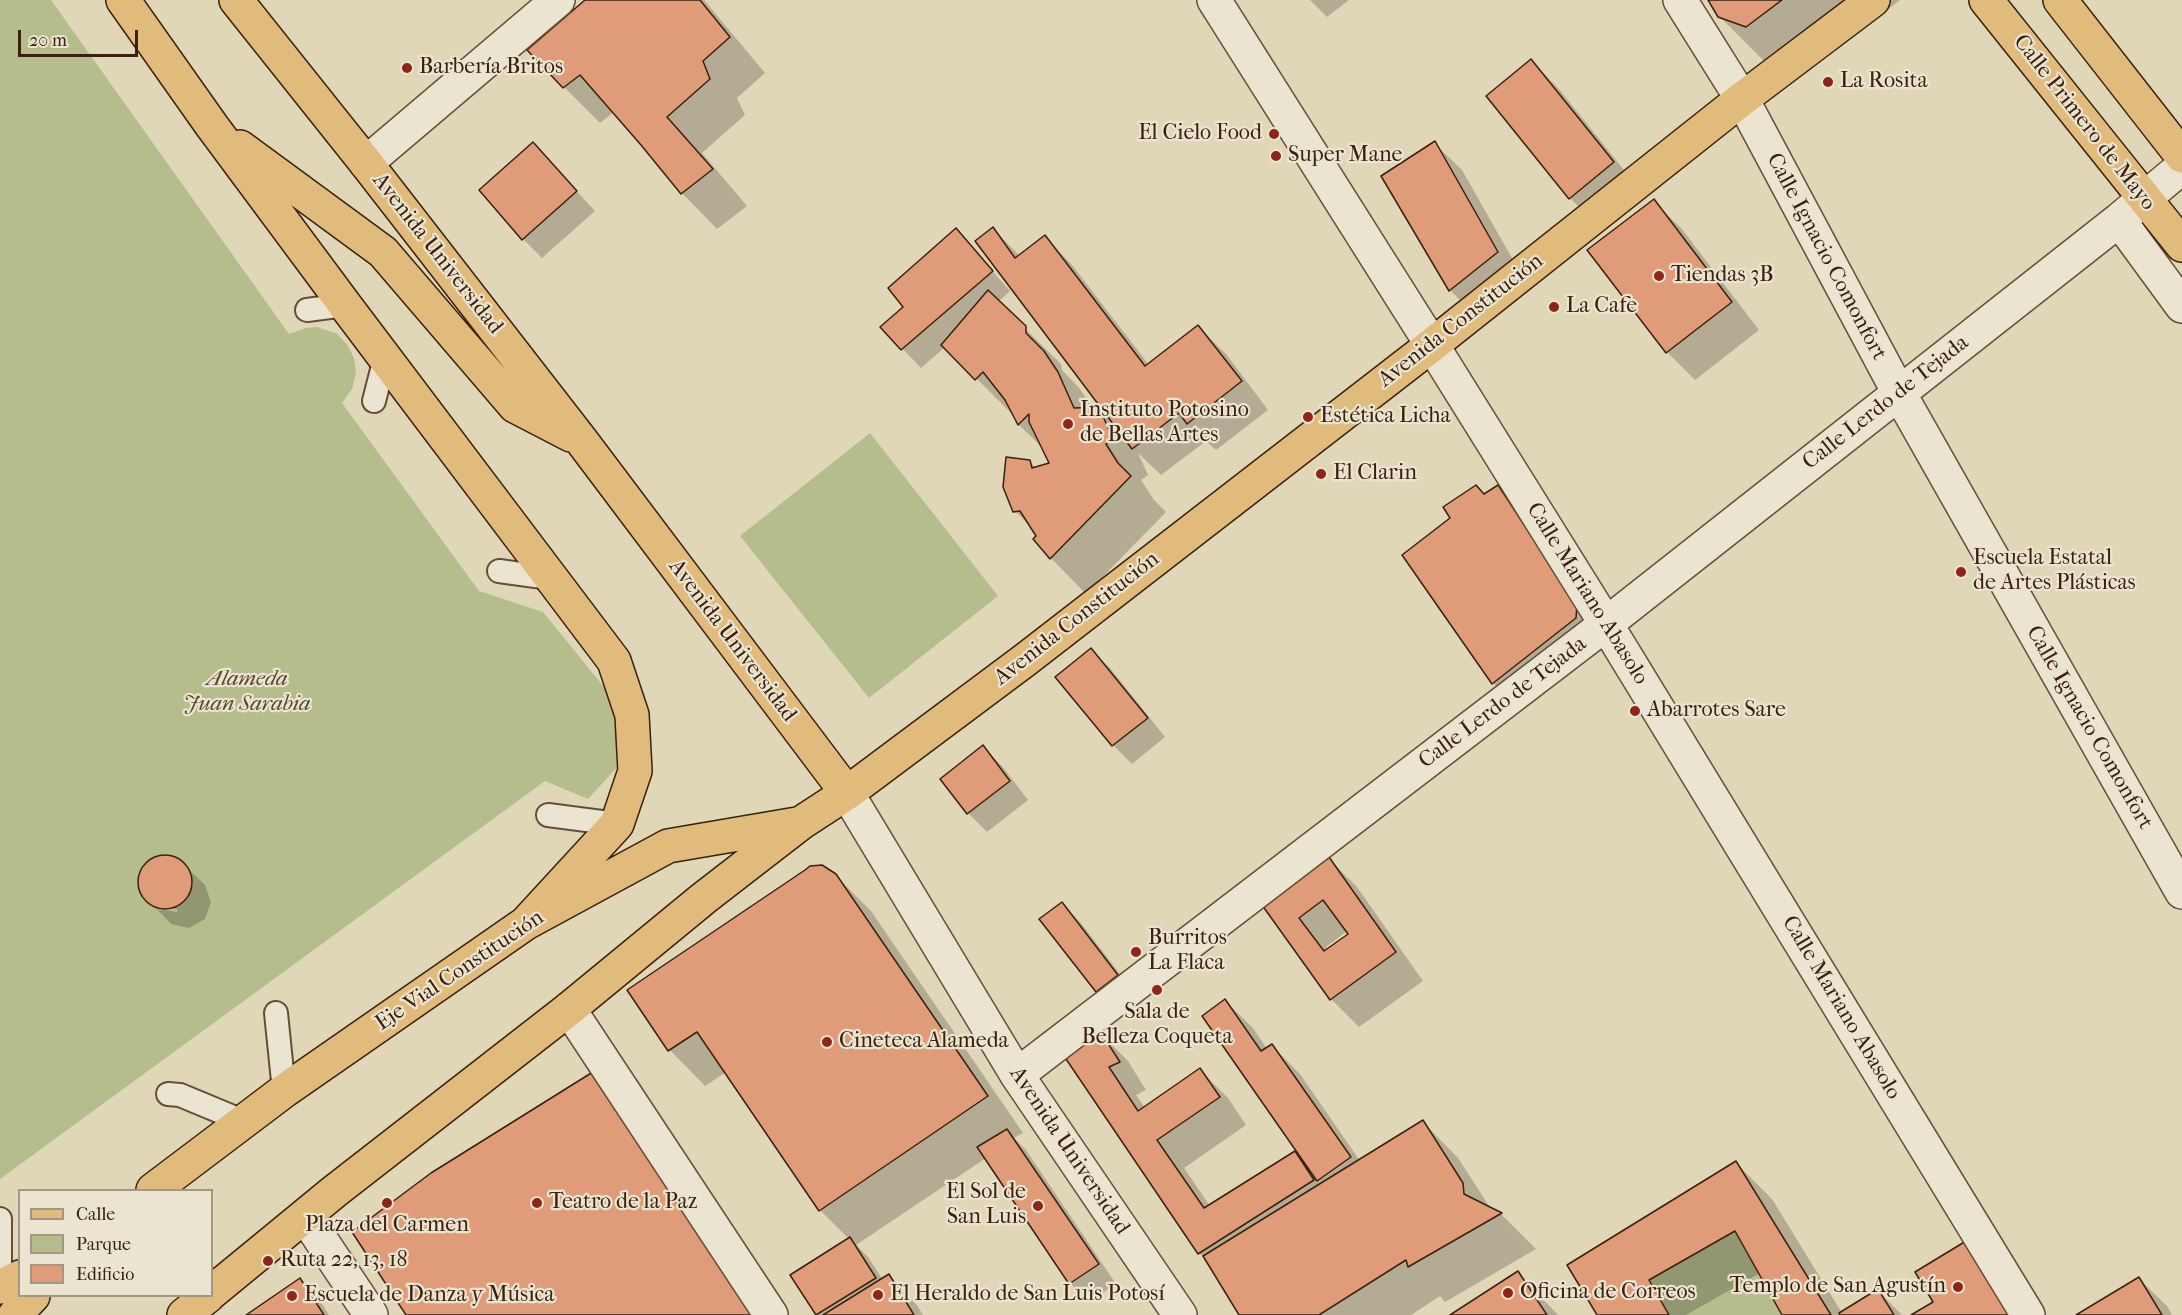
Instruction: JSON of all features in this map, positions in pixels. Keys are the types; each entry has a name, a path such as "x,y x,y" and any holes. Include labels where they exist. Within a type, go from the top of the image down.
{"main road":[{"path":"123,0 345,305 614,661 632,715 635,771 617,824 526,923"},
{"name":"Avenida Universidad","path":"236,0 366,162 581,440 847,793"},
{"name":"Avenida Constitución","path":"847,793 1025,660 1432,345 1742,99 1873,0"},
{"name":"Calle Primero de Mayo","path":"1986,0 2132,209 2182,245"},
{"path":"2060,0 2182,156"},
{"path":"213,126 383,252 515,406 581,440"},
{"name":"Eje Vial Constitución","path":"213,1291 305,1216 569,1010 704,898 801,823 847,793"},
{"name":"Eje Vial Constitución","path":"156,1189 284,1091 526,923 668,846 801,823"},
{"path":"0,1287 18,1278"},
{"path":"15,1315 32,1297"},
{"path":"184,1315 207,1297"}],"street":[{"path":"366,162 558,0"},
{"name":"Calle Mariano Abasolo","path":"1214,0 1606,624 2028,1315"},
{"name":"Calle Ignacio Comonfort","path":"1680,0 1742,99 1899,393 2182,892"},
{"name":"Calle Lerdo de Tejada","path":"1017,1075 1606,624 2132,209 2182,167"},
{"path":"2132,209 2182,306"},
{"name":"Avenida Universidad","path":"847,793 1017,1075 1180,1315"},
{"path":"569,1010 771,1315"},
{"path":"305,1216 371,1315"}],"lane":[{"path":"307,310 345,305"},
{"path":"374,401 385,358"},
{"path":"499,570 550,578"},
{"path":"548,815 617,824"},
{"path":"276,1012 284,1091"},
{"path":"168,1094 180,1095 245,1122"},
{"path":"0,1219 0,1266"}],"green space":[{"name":"Alameda Juan Sarabia","path":"0,0 51,0 289,334 317,327 337,334 347,344 354,358 356,373 352,389 342,403 479,591 543,612 604,687 625,725 621,763 588,799 545,781 0,1179"},
{"path":"870,433 998,596 869,698 740,536"},
{"path":"1735,1231 1782,1315 1669,1315 1649,1280"}],"building":[{"path":"585,0 700,0 730,37 703,61 710,79 667,117 713,169 681,194 580,75 563,88 527,50"},
{"path":"1708,0 1782,0 1746,27 1718,17"},
{"path":"1531,59 1614,162 1569,199 1486,96"},
{"path":"1435,141 1498,252 1449,291 1381,176"},
{"path":"533,142 577,191 522,240 479,190"},
{"name":"Tiendas 3B","path":"1654,199 1732,302 1666,353 1587,250"},
{"path":"993,227 1015,258 1045,235 1145,366 1198,325 1242,381 1187,424 1179,413 1132,449 975,241"},
{"path":"956,228 993,271 901,350 880,327 903,307 888,288"},
{"name":"Instituto Potosino de Bellas Artes","path":"988,290 1026,326 1026,333 1044,351 1058,372 1074,408 1099,407 1113,439 1106,444 1118,463 1131,476 1050,559 1033,539 1036,536 1020,511 1013,512 1003,487 1006,457 1030,460 1032,468 1049,463 1029,422 1029,414 1018,425 1005,400 983,372 975,380 941,345"},
{"path":"1476,485 1484,494 1498,485 1577,605 1576,618 1492,684 1402,555 1450,518 1443,507"},
{"path":"1091,648 1148,718 1112,746 1055,677"},
{"path":"983,745 1010,781 967,814 940,779"},
{"path":"165,855 175,857 184,863 190,872 192,882 190,892 184,901 175,907 165,909 155,907 146,901 140,892 138,882 140,872 146,863 155,857"},
{"path":"1329,857 1396,952 1330,1000 1262,905","holes":["1323,900 1348,934 1324,951 1299,918"]},
{"name":"Cineteca Alameda","path":"822,865 836,874 988,1096 819,1211 697,1032 668,1051 627,990 810,866"},
{"path":"1062,902 1118,975 1096,992 1039,919"},
{"path":"1225,999 1261,1051 1272,1044 1351,1157 1317,1181 1202,1016"},
{"path":"1100,1031 1120,1062 1109,1067 1138,1111 1200,1068 1220,1097 1157,1140 1204,1208 1295,1151 1314,1180 1198,1254 1064,1056"},
{"name":"Teatro de la Paz","path":"596,1070 755,1315 406,1315 352,1232 431,1173"},
{"path":"1423,1120 1463,1183 1464,1194 1502,1213 1408,1267 1406,1260 1319,1315 1239,1315 1203,1256"},
{"name":"El Sol de San Luis","path":"1007,1129 1099,1264 1069,1284 977,1147"},
{"path":"1736,1161 1831,1315 1782,1315 1735,1231 1649,1280 1669,1315 1597,1315 1567,1265"},
{"path":"850,1237 876,1278 816,1315 790,1275"},
{"name":"Templo de San Agustín","path":"1966,1241 2010,1315 1911,1315 1933,1302 1915,1272"},
{"name":"Oficina de Correos","path":"1518,1271 1547,1315 1450,1315"},
{"name":"El Heraldo de San Luis Potosí","path":"889,1274 914,1315 823,1315"},
{"path":"2139,1277 2162,1315 2076,1315"},
{"name":"Escuela de Danza y Música","path":"300,1278 324,1315 246,1315"},
{"name":"Templo de San Agustín","path":"1878,1289 1894,1315 1840,1315 1839,1313"}],"place":[{"name":"Barbería Britos","path":"407,68"},
{"name":"La Rosita","path":"1828,82"},
{"name":"El Cielo Food","path":"1274,134"},
{"name":"Super Mane","path":"1276,156"},
{"name":"Tiendas 3B","path":"1659,276"},
{"name":"La Cafe","path":"1554,307"},
{"name":"Estética Licha","path":"1308,417"},
{"name":"Instituto Potosino de Bellas Artes","path":"1068,424"},
{"name":"El Clarin","path":"1321,474"},
{"name":"Escuela Estatal de Artes Plásticas","path":"1961,572"},
{"name":"Abarrotes Sare","path":"1635,711"},
{"name":"Burritos La Flaca","path":"1136,952"},
{"name":"Sala de Belleza Coqueta","path":"1157,990"},
{"name":"Cineteca Alameda","path":"827,1042"},
{"name":"Plaza del Carmen","path":"387,1203"},
{"name":"Teatro de la Paz","path":"537,1203"},
{"name":"El Sol de San Luis","path":"1038,1206"},
{"name":"Ruta 22, 13, 18","path":"268,1261"},
{"name":"Templo de San Agustín","path":"1958,1287"},
{"name":"Oficina de Correos","path":"1508,1293"},
{"name":"El Heraldo de San Luis Potosí","path":"878,1295"},
{"name":"Escuela de Danza y Música","path":"292,1296"}]}
